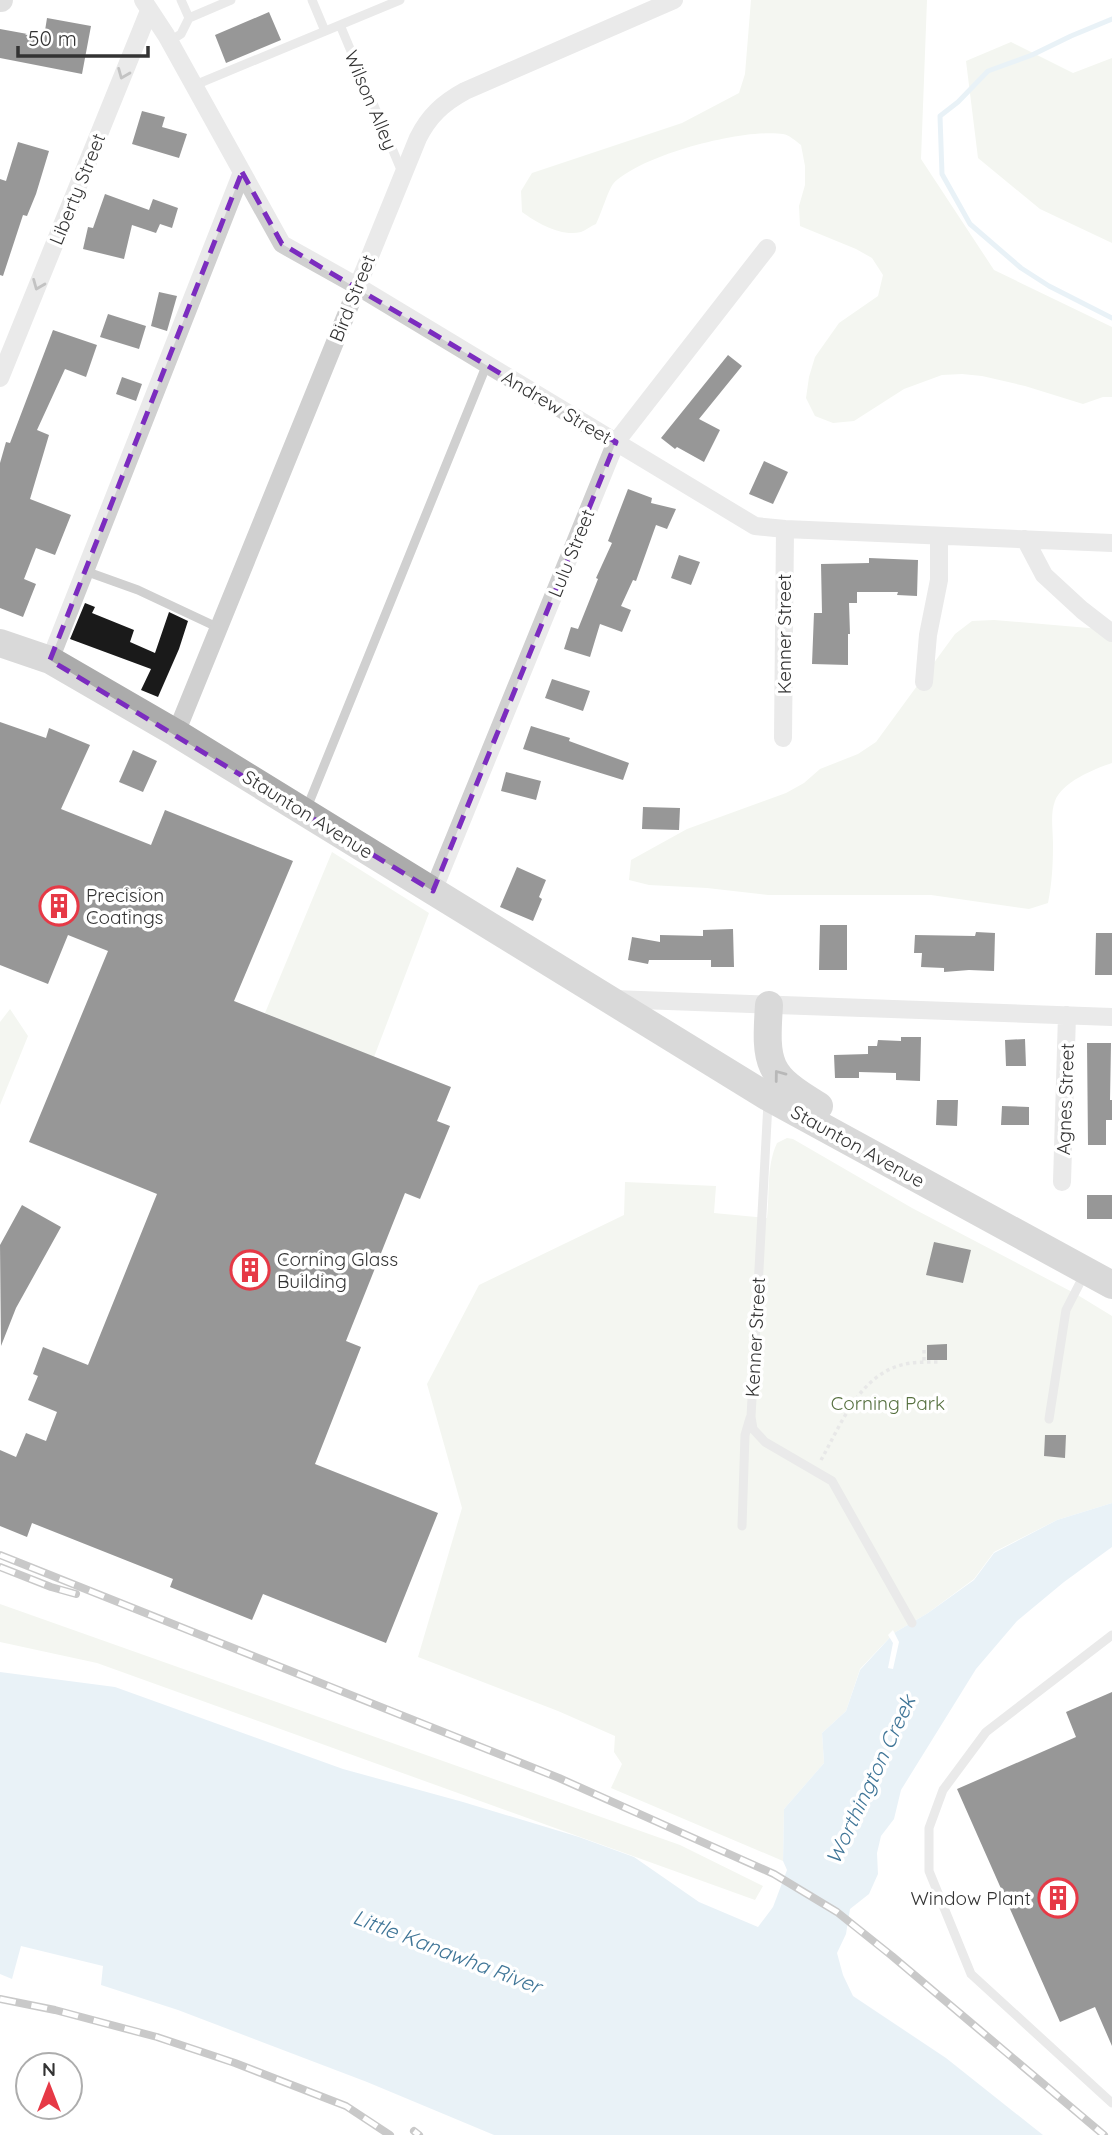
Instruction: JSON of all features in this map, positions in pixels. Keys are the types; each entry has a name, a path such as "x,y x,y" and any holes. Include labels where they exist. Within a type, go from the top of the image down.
{"main road":[{"name":"Staunton Avenue","path":"0,643 50,660 177,733 768,1097 1112,1285"},
{"path":"769,1005 766,1041 773,1070 783,1083 896,1152 932,1186"},
{"path":"738,1078 766,1041"}],"street":[{"name":"Bird Street","path":"177,733 426,122 451,98 674,0"},
{"name":"Andrew Street","path":"146,5 170,41 282,244 357,286 755,526 1112,543"},
{"name":"Liberty Street","path":"0,377 146,5"},
{"path":"50,660 242,172"},
{"name":"Lulu Street","path":"433,891 616,442 766,248"},
{"name":"Kenner Street","path":"783,738 785,529"},
{"path":"924,682 928,635 939,580 939,536"},
{"path":"1025,539 1044,575 1112,633"},
{"name":"Staunton Avenue","path":"609,999 1112,1017"},
{"name":"Agnes Street","path":"1062,1182 1067,1015"}],"lane":[{"path":"181,0 189,18"},
{"path":"170,41 181,34 189,18 211,5 231,0"},
{"path":"312,0 325,31"},
{"path":"195,85 400,0"},
{"name":"Wilson Alley","path":"340,25 403,174"},
{"path":"305,812 487,364"},
{"path":"85,571 138,590 219,628"},
{"name":"Kenner Street","path":"768,1097 751,1417 753,1429 758,1437 832,1480 912,1623"},
{"path":"1049,1419 1066,1310 1086,1270"},
{"path":"742,1525 745,1435 751,1417"},
{"path":"1112,1635 986,1732 943,1790 929,1828 929,1871 971,1974 1112,2102"}],"path":[{"path":"924,1350 924,1362"},
{"path":"815,1471 859,1393 868,1383 895,1367 939,1362"}],"highlighted area":[{"path":"242,172 282,244 616,442 433,891 50,660"}],"green space":[{"path":"751,0 927,0 921,159 994,270 1112,327 1112,397 1103,397 1083,404 982,376 942,375 904,389 854,421 833,423 815,416 806,398 815,357 839,323 878,296 883,275 872,258 800,226 799,206 805,185 805,166 801,145 785,135 766,133 719,140 645,163 613,184 596,224 581,232 557,231 522,212 521,191 532,173 682,123 739,93 745,74"},
{"path":"1011,42 1073,73 1112,58 1112,243 1040,209 978,158 966,61"},
{"path":"994,620 1112,630 1112,763 1071,782 1055,801 1048,903 1029,909 931,895 768,895 649,885 629,880 631,860 687,829 786,793 804,783 820,769 858,754 876,742 955,634 972,621"},
{"path":"332,852 429,913 374,1057 265,1013"},
{"path":"10,1009 28,1036 0,1105 0,1022"},
{"name":"Corning Park","path":"787,1138 1112,1316 1112,1503 1057,1520 994,1552 974,1579 928,1613 894,1633 860,1669 846,1711 822,1733 824,1763 784,1809 783,1861 611,1788 622,1764 614,1752 615,1736 418,1657 462,1508 427,1384 479,1285 624,1215 625,1182 716,1186 714,1213 767,1218 771,1161 777,1143"},
{"path":"0,1604 680,1845 763,1886 755,1900 97,1663 0,1642"}],"water":[{"name":"Little Kanawha River","path":"1112,1503 1112,1547 1017,1621 976,1669 901,1790 894,1819 881,1836 877,1853 878,1874 869,1894 850,1909 846,1934 837,1953 853,1996 946,2058 1043,2135 494,2135 367,2082 178,2010 101,1985 103,1966 21,1946 12,1979 0,1974 0,1672 115,1687 343,1769 579,1837 634,1857 699,1902 758,1927 773,1907 787,1870 783,1861 784,1809 824,1763 822,1733 846,1711 860,1670 894,1633 928,1613 974,1580 994,1553 1057,1520"}],"pier":[{"path":"893,1630 899,1642 893,1669 888,1668 893,1643 888,1635"}],"building":[{"path":"269,12 281,40 226,63 215,35"},
{"path":"47,18 91,26 82,74 0,58 0,29 44,37"},
{"path":"142,111 165,117 162,127 187,134 179,158 132,144"},
{"path":"18,142 49,151 36,194 27,216 23,215 3,276 0,275 0,179 6,181"},
{"path":"105,194 149,210 153,199 178,208 172,228 160,224 156,233 132,225 124,259 83,249 88,227 93,228"},
{"path":"159,292 177,296 167,331 151,326"},
{"path":"108,314 146,326 139,349 100,337"},
{"path":"53,330 97,345 86,377 65,369 37,430 49,435 30,499 71,515 55,555 36,548 24,579 36,584 23,617 0,608 0,463 6,442 10,443"},
{"path":"728,355 742,366 699,419 720,430 704,462 677,447 675,449 661,438"},
{"path":"122,377 142,384 136,401 116,394"},
{"path":"764,461 788,472 773,504 749,494"},
{"path":"628,489 652,498 651,503 676,509 667,529 656,525 636,581 633,580 621,606 631,610 622,632 600,624 590,657 564,649 571,627 578,629 598,579 596,578 612,543 608,541"},
{"path":"679,555 700,562 691,585 671,578"},
{"path":"869,558 918,560 917,596 897,595 898,592 857,592 857,603 849,603 848,665 812,664 814,613 822,613 821,564 869,563"},
{"path":"85,603 95,607 92,613 134,630 130,642 155,653 169,612 188,621 158,697 141,690 151,669 70,639"},
{"path":"552,679 590,691 583,711 545,698"},
{"name":"Corning Glass Building","path":"0,722 46,738 49,728 90,745 61,809 151,845 165,810 293,861 234,1001 451,1087 437,1121 450,1126 420,1199 405,1193 346,1341 361,1347 315,1464 438,1513 386,1643 263,1594 252,1620 170,1587 173,1579 32,1523 27,1537 0,1526 0,1450 16,1457 26,1433 46,1441 57,1412 28,1400 38,1376 33,1374 43,1347 88,1365 157,1194 29,1142 108,951 68,935 48,984 0,965"},
{"path":"531,726 570,738 569,741 629,763 623,780 523,749"},
{"path":"133,750 157,761 143,792 119,782"},
{"path":"506,772 541,781 536,800 501,791"},
{"path":"643,807 680,808 679,830 642,829"},
{"path":"517,867 546,880 533,921 500,907"},
{"path":"820,925 847,925 847,970 819,970"},
{"path":"733,929 734,967 711,967 711,960 649,960 648,964 628,960 632,937 660,942 660,935 703,936 703,930"},
{"path":"976,932 995,933 994,971 944,972 944,968 921,967 922,953 914,953 915,935 975,936"},
{"path":"1096,933 1112,933 1112,975 1095,975"},
{"path":"901,1037 921,1037 920,1081 896,1080 896,1073 859,1072 859,1078 835,1078 834,1055 868,1054 868,1046 877,1046 878,1040 901,1041"},
{"path":"1025,1039 1026,1066 1006,1066 1005,1040"},
{"path":"1087,1043 1111,1043 1112,1120 1106,1120 1106,1145 1088,1145"},
{"path":"937,1100 958,1100 957,1126 936,1125"},
{"path":"1002,1106 1029,1107 1029,1125 1001,1125"},
{"path":"1087,1195 1112,1195 1112,1219 1087,1219"},
{"path":"22,1205 61,1227 16,1308 1,1346 0,1245"},
{"path":"934,1242 971,1250 963,1283 926,1275"},
{"path":"947,1344 947,1360 927,1360 927,1345"},
{"path":"1045,1435 1066,1435 1065,1458 1044,1456"},
{"name":"Window Plant","path":"1112,1692 1112,2046 1095,2007 1060,2022 957,1789 1076,1737 1066,1712"}],"waterway":[{"name":"Worthington Creek","path":"1112,19 1032,55 988,71 940,116 942,174 970,224 1021,268 1049,286 1112,318"}],"railway":[{"path":"0,1555 559,1778 774,1874 837,1912 1104,2135"},
{"path":"0,1567 76,1594"},
{"path":"0,1999 55,2010 157,2037 235,2063 346,2106 390,2135"},
{"path":"414,2131 419,2135"}],"place":[{"name":"Precision Coatings","path":"59,906"},
{"name":"Corning Glass Building","path":"250,1270"},
{"name":"Window Plant","path":"1058,1898"}]}
